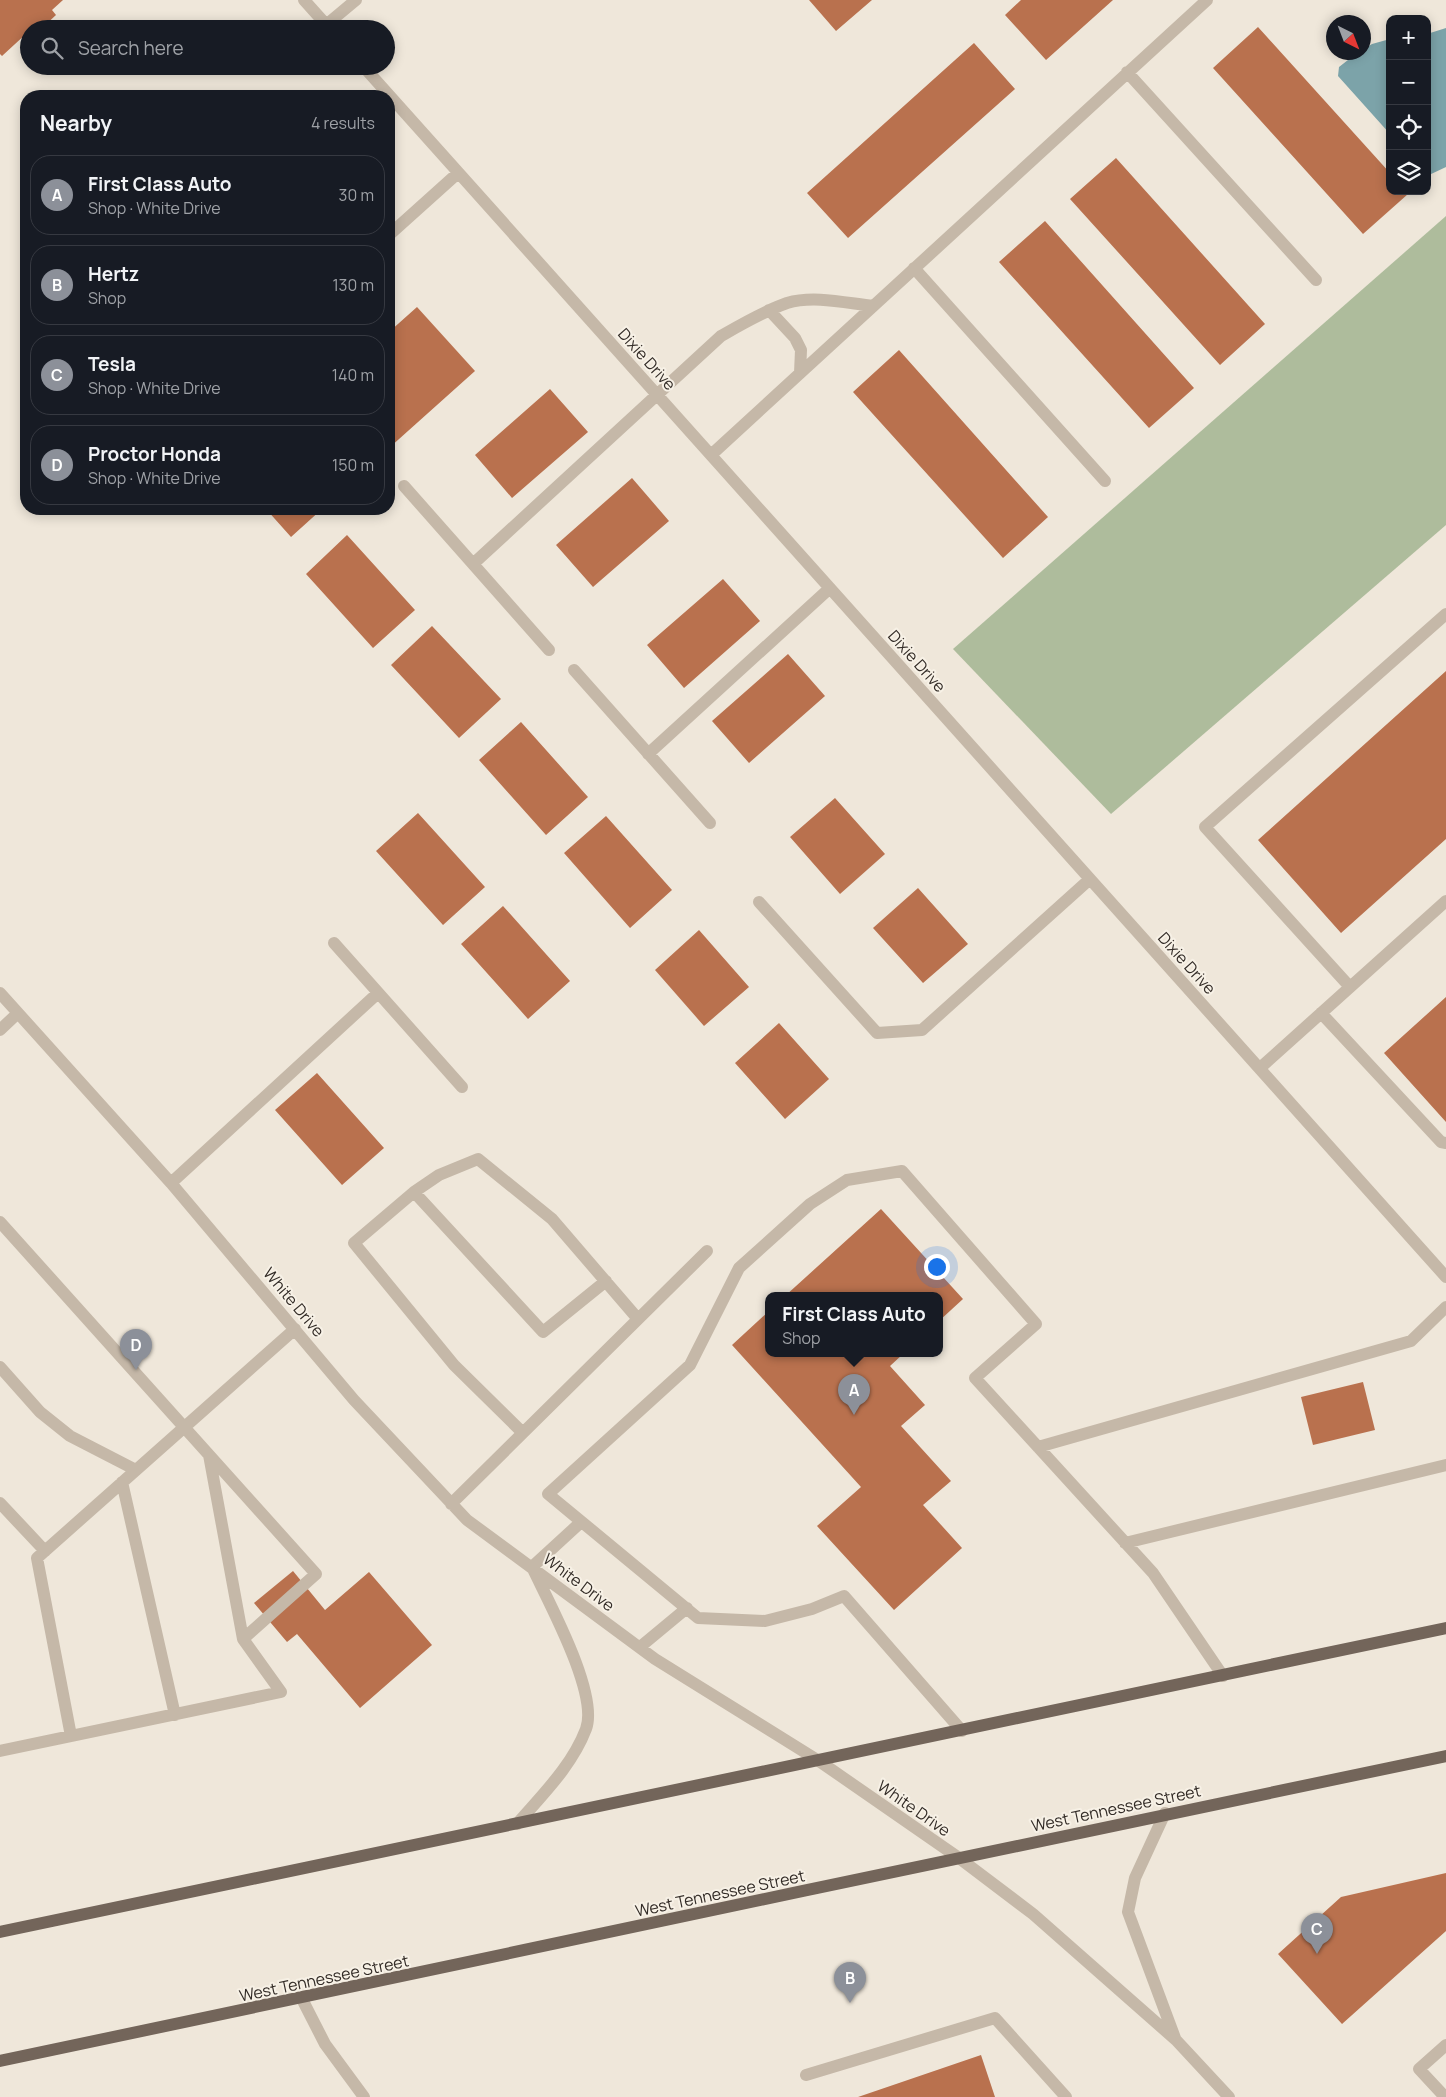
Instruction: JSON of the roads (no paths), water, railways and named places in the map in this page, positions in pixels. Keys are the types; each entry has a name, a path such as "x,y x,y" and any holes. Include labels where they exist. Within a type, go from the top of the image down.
{"main road":[{"path":"0,1932 1446,1628"},
{"name":"West Tennessee Street","path":"0,2061 302,1999 1165,1813 1446,1756"}],"street":[{"path":"304,0 322,20"},
{"path":"335,20 356,0"},
{"path":"711,455 1207,0"},
{"path":"1127,72 1316,280"},
{"name":"Dixie Drive","path":"371,75 384,90"},
{"name":"Dixie Drive","path":"395,102 1446,1277"},
{"path":"395,230 458,173"},
{"path":"914,268 1105,480"},
{"path":"473,564 721,336 750,319 789,303 820,300 873,306"},
{"path":"770,310 795,338 801,350 800,374"},
{"path":"404,486 549,650"},
{"path":"648,754 830,588"},
{"path":"1350,987 1205,828 1446,614"},
{"path":"574,670 710,823"},
{"path":"759,902 877,1033 922,1030 1090,880"},
{"path":"1260,1068 1446,901"},
{"path":"334,944 462,1088"},
{"name":"White Drive","path":"0,993 171,1183 354,1400 467,1520 655,1659 818,1761 959,1858 1033,1914 1176,2040 1228,2097"},
{"path":"171,1183 378,993"},
{"path":"0,1030 18,1013"},
{"path":"1321,1013 1441,1142 1446,1143"},
{"path":"522,1432 454,1365 354,1243 414,1192 439,1175 478,1159 552,1219 638,1319"},
{"path":"962,1731 844,1596 812,1609 765,1621 698,1618 548,1494 690,1365 739,1268 810,1204 847,1180 902,1171 1036,1324 975,1378 1153,1573 1223,1676"},
{"path":"414,1192 543,1332 606,1281"},
{"path":"0,1222 316,1574 243,1639"},
{"path":"451,1504 707,1251"},
{"path":"1038,1447 1411,1341 1446,1308"},
{"path":"71,1736 37,1558 295,1329"},
{"path":"0,1367 40,1412 70,1436 136,1470"},
{"path":"0,1752 281,1692 243,1639 209,1454"},
{"path":"1125,1543 1446,1465"},
{"path":"122,1482 176,1715"},
{"path":"0,1503 45,1551"},
{"path":"517,1824 557,1779 587,1727 587,1701 577,1663 532,1567 581,1522"},
{"path":"640,1647 686,1608"},
{"path":"1165,1813 1136,1878 1128,1912 1176,2040"},
{"path":"302,1999 325,2044 364,2097"},
{"path":"806,2075 994,2018 1066,2097"},
{"path":"1445,2097 1419,2069 1446,2045"}],"water":[{"path":"1446,28 1446,167 1431,174 1431,60 1431,33"},
{"path":"1386,40 1386,130 1338,76 1339,67 1348,60 1371,60 1372,44"}],"place":[{"name":"Proctor Honda","path":"136,1370"},
{"name":"First Class Auto","path":"854,1415"},
{"name":"Tesla","path":"1317,1954"},
{"name":"Hertz","path":"850,2003"}]}
